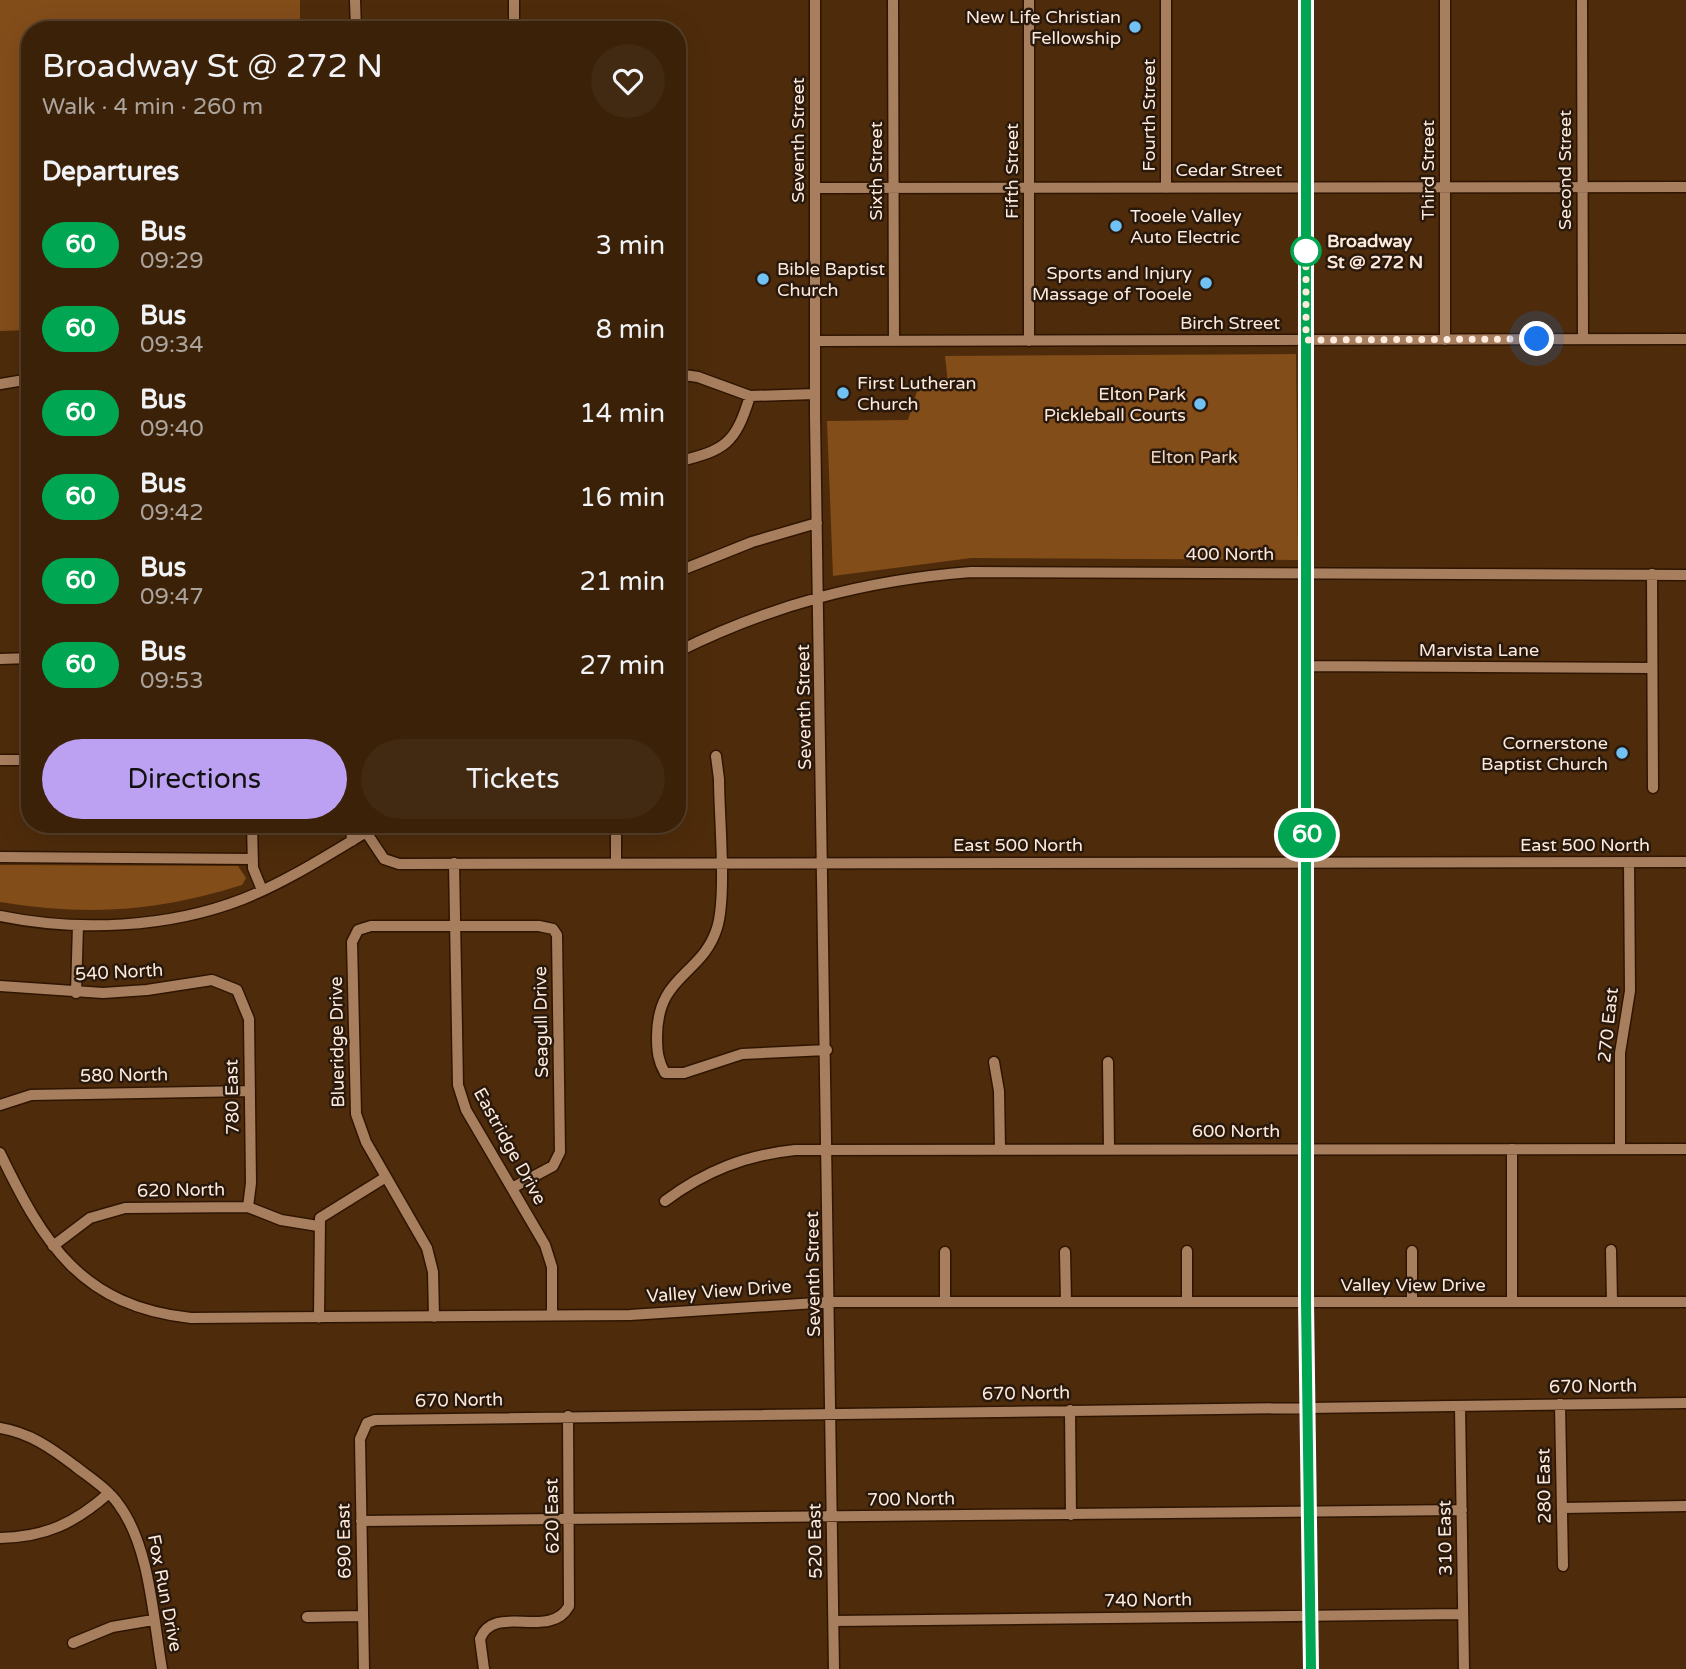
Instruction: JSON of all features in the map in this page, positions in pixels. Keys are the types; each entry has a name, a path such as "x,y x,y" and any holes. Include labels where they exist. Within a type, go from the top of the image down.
{"street":[{"path":"355,0 356,21"},
{"path":"514,0 514,21"},
{"name":"Seventh Street","path":"815,0 817,596 824,863 831,1413"},
{"name":"Sixth Street","path":"893,0 894,341"},
{"name":"Fifth Street","path":"1029,0 1029,341"},
{"name":"Fourth Street","path":"1166,0 1166,188"},
{"path":"1306,0 1306,1302 1311,1669"},
{"name":"Third Street","path":"1444,340 1445,0"},
{"name":"Second Street","path":"1582,0 1583,339"},
{"name":"Cedar Street","path":"815,188 1686,187"},
{"name":"Birch Street","path":"815,341 1686,339"},
{"path":"686,375 750,396 816,394"},
{"path":"0,384 21,380"},
{"path":"686,459 726,446 740,428 750,396"},
{"path":"686,568 752,542 817,523"},
{"name":"400 North","path":"686,648 750,619 817,596 903,579 971,572 1306,571 1686,575"},
{"path":"1652,574 1653,788"},
{"path":"0,659 21,658"},
{"name":"Marvista Lane","path":"1306,666 1652,668"},
{"path":"716,755 720,914 716,932 702,955 673,983 660,1007 657,1055 665,1073 684,1073 742,1054 827,1050"},
{"path":"0,760 21,760"},
{"path":"252,833 253,868 262,890"},
{"path":"352,833 352,841"},
{"path":"0,916 45,924 78,925 163,919 205,911 262,890 364,833"},
{"name":"East 500 North","path":"367,833 384,859 390,862 1686,862"},
{"path":"616,833 616,863"},
{"path":"0,857 253,859"},
{"name":"270 East","path":"1620,1149 1620,1053 1630,991 1629,862"},
{"name":"Eastridge Drive","path":"454,863 458,1085 467,1110 548,1252 552,1315"},
{"path":"76,993 78,925"},
{"name":"Blueridge Drive","path":"434,1317 430,1256 363,1135 356,1114 352,942 358,930 371,926 455,926"},
{"name":"Seagull Drive","path":"455,926 539,926 553,929 557,935 560,1152 553,1166 512,1188"},
{"name":"540 North","path":"0,986 76,993 147,990 212,980 237,990"},
{"name":"780 East","path":"237,990 249,1019 248,1207"},
{"path":"994,1062 999,1091 1000,1149"},
{"path":"1108,1062 1109,1149"},
{"name":"580 North","path":"0,1105 22,1096 43,1094 250,1091"},
{"name":"600 North","path":"665,1201 705,1174 734,1162 779,1152 828,1149 1686,1149"},
{"path":"1511,1302 1512,1149"},
{"name":"Valley View Drive","path":"0,1153 31,1217 77,1271 104,1290 132,1304 161,1313 206,1319 630,1315 831,1302 1686,1302"},
{"path":"319,1318 318,1226 326,1212 386,1177"},
{"name":"620 North","path":"53,1246 90,1218 111,1210 248,1207 281,1220 318,1226"},
{"path":"1611,1250 1612,1302"},
{"path":"1187,1251 1187,1302"},
{"path":"1412,1251 1412,1302"},
{"path":"944,1252 945,1302"},
{"path":"1065,1252 1066,1302"},
{"name":"670 North","path":"367,1423 385,1419 568,1416 1686,1403"},
{"name":"280 East","path":"1560,1404 1563,1566"},
{"name":"310 East","path":"1460,1406 1464,1669"},
{"path":"1070,1410 1071,1515"},
{"name":"520 East","path":"831,1413 834,1669"},
{"name":"620 East","path":"484,1669 480,1646 483,1633 495,1624 548,1622 564,1614 570,1602 568,1416"},
{"name":"690 East","path":"364,1664 360,1439 367,1423"},
{"name":"Fox Run Drive","path":"0,1428 21,1432 48,1445 109,1493 132,1523 140,1545 162,1669"},
{"path":"0,1538 33,1536 57,1529 80,1517 109,1493"},
{"path":"1562,1508 1686,1506"},
{"name":"700 North","path":"361,1521 1462,1510"},
{"name":"740 North","path":"834,1621 1463,1614"},
{"path":"307,1617 363,1616"},
{"path":"73,1643 112,1627 153,1620"}],"green space":[{"path":"0,0 300,0 300,21 21,21 21,330 0,331"},
{"name":"Elton Park","path":"1296,354 1298,560 971,558 833,576 827,421 908,420 919,385 948,384 945,356"},
{"path":"0,865 238,866 246,878 242,885 151,906 63,909 0,902"}],"bus line":[{"name":"60","path":"1306,0 1306,1302 1311,1669"}],"place":[{"name":"New Life Christian Fellowship","path":"1135,27"},
{"name":"Tooele Valley Auto Electric","path":"1116,226"},
{"name":"Broadway St @ 272 N","path":"1306,251"},
{"name":"Bible Baptist Church","path":"763,279"},
{"name":"Sports and Injury Massage of Tooele","path":"1206,283"},
{"name":"First Lutheran Church","path":"843,393"},
{"name":"Elton Park Pickleball Courts","path":"1200,404"},
{"name":"Cornerstone Baptist Church","path":"1622,753"}],"route":[{"path":"1306,251 1306,240 1306,340 1537,339"}]}
